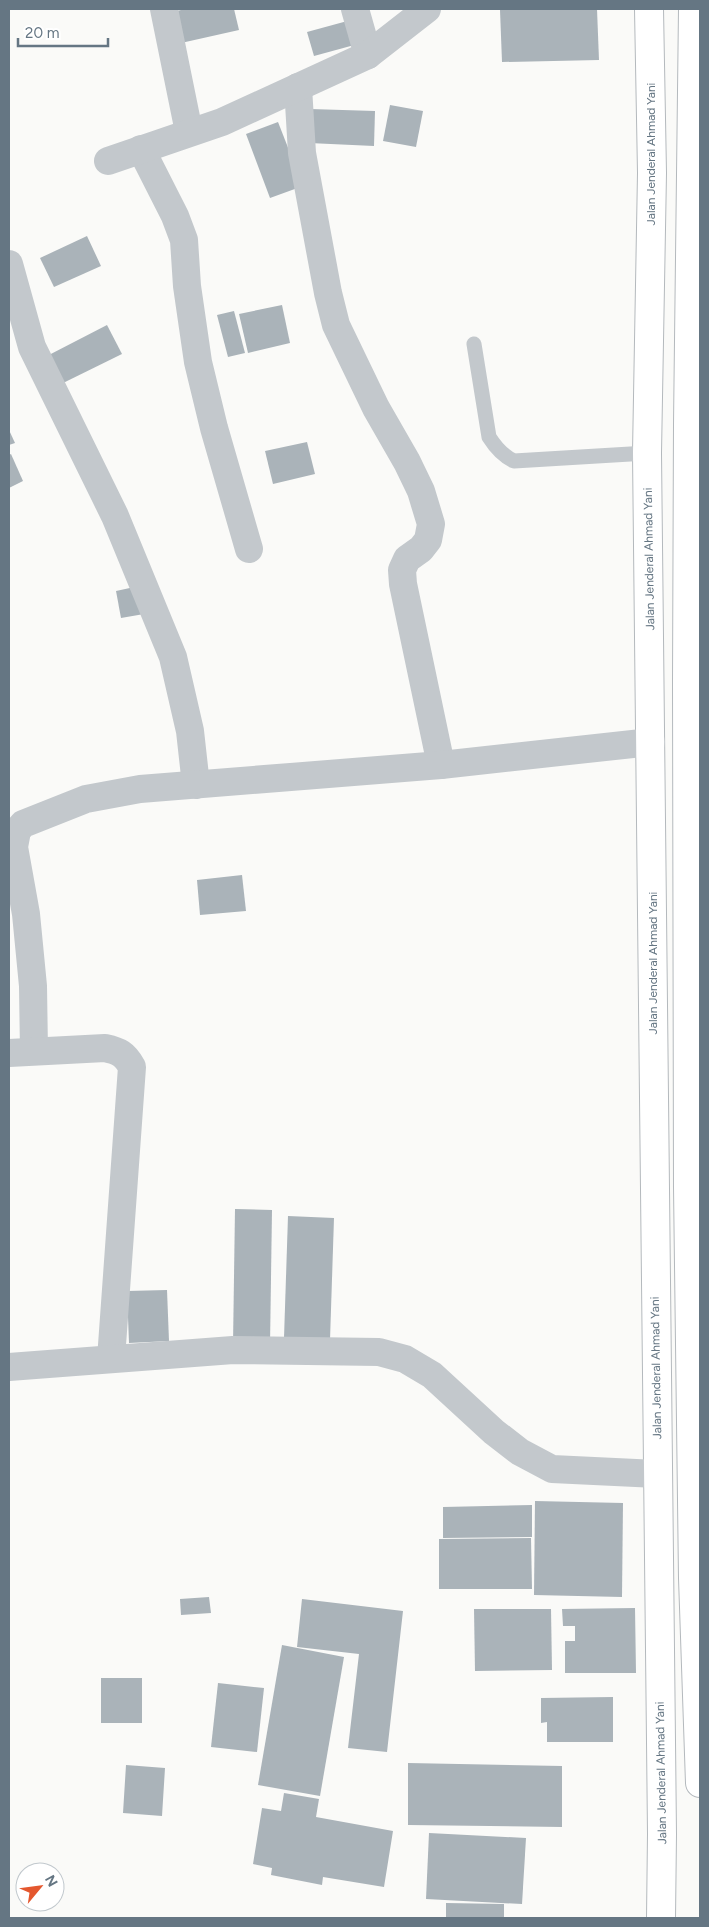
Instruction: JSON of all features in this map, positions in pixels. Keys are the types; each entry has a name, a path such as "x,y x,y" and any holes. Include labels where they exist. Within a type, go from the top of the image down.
{"highway":[{"name":"Jalan Jenderal Ahmad Yani","path":"649,9 652,174 647,453 662,1834 661,1918"},
{"path":"693,9 697,57 688,424 694,744 693,1568 700,1783"}],"street":[{"path":"164,9 189,132"},
{"path":"355,9 368,55"},
{"path":"108,160 222,122 368,55 427,9"},
{"path":"298,87 302,153 328,293 336,325 376,408 407,462 421,491 431,524 428,540 421,549 407,559 402,570 403,584 441,765"},
{"path":"141,149 175,216 184,240 187,286 198,362 214,428 249,549"},
{"path":"9,264 32,347 114,516 173,657 190,731 196,785"},
{"path":"111,1360 132,1067 126,1056 118,1050 105,1048 21,1052 33,986 28,932 14,848 17,831 16,820 86,799 140,789 332,772 441,765 651,742"},
{"path":"9,1367 233,1350 379,1352 405,1359 432,1375 507,1442 520,1452 552,1468 657,1474"}],"lane":[{"path":"474,344 489,437 498,450 507,457 514,461 647,453"}],"building":[{"path":"185,9 234,9 239,30 181,43 173,12"},
{"path":"597,9 599,60 502,62 500,10"},
{"path":"351,20 358,44 314,56 307,32"},
{"path":"390,105 423,111 416,147 383,141"},
{"path":"310,109 375,111 374,146 309,143"},
{"path":"278,122 303,186 270,198 246,134"},
{"path":"87,236 101,266 54,287 40,258"},
{"path":"282,305 290,343 248,353 239,314"},
{"path":"234,311 245,353 228,357 217,315"},
{"path":"107,325 122,354 59,385 45,357"},
{"path":"9,430 15,443 9,445"},
{"path":"307,442 315,474 273,484 265,451"},
{"path":"11,454 23,481 9,488 9,455"},
{"path":"139,586 144,614 121,618 116,591"},
{"path":"242,875 246,911 200,915 197,880"},
{"path":"235,1209 272,1210 270,1346 233,1345"},
{"path":"288,1216 334,1218 330,1340 284,1338"},
{"path":"167,1290 169,1341 129,1343 127,1291"},
{"path":"535,1501 623,1503 622,1597 534,1595"},
{"path":"532,1505 532,1537 443,1538 443,1507"},
{"path":"531,1538 532,1589 439,1589 439,1539"},
{"path":"209,1597 211,1613 181,1615 180,1599"},
{"path":"302,1599 403,1611 387,1752 348,1748 359,1654 297,1647"},
{"path":"635,1608 636,1673 565,1673 565,1641 575,1641 575,1626 563,1626 562,1609"},
{"path":"474,1609 551,1609 552,1670 475,1671"},
{"path":"282,1645 344,1657 320,1796 258,1785"},
{"path":"101,1678 142,1678 142,1723 101,1723"},
{"path":"218,1683 264,1688 257,1752 211,1747"},
{"path":"613,1697 613,1742 547,1742 547,1722 541,1723 541,1698"},
{"path":"408,1763 562,1766 562,1827 408,1825"},
{"path":"126,1765 165,1768 162,1816 123,1813"},
{"path":"284,1793 319,1799 316,1817 393,1831 384,1887 323,1877 322,1885 271,1875 272,1868 253,1864 262,1808 281,1811"},
{"path":"429,1833 526,1838 522,1904 426,1899"},
{"path":"446,1903 504,1904 504,1918 446,1918"}]}
